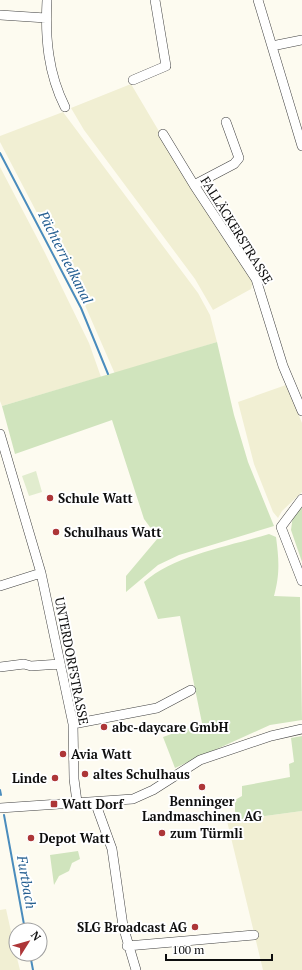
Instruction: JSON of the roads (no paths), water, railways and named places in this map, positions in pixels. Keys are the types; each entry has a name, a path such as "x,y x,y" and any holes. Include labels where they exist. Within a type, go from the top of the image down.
{"street":[{"path":"47,0 46,44 52,77 65,107"},
{"path":"133,80 166,66 155,0"},
{"path":"258,0 302,146"},
{"path":"0,15 46,18"},
{"path":"272,46 302,40"},
{"path":"194,185 234,164 239,158 226,122"},
{"name":"FALLÄCKERSTRASSE","path":"163,134 194,185 256,279 283,366 302,411"},
{"name":"UNTERDORFSTRASSE","path":"0,434 41,573 73,724 74,779 77,802"},
{"path":"302,498 281,527 302,581"},
{"path":"0,586 41,573"},
{"path":"0,667 24,664 31,666 60,664"},
{"path":"73,724 157,708 191,690"},
{"path":"0,808 133,799 153,790 200,760 271,736 302,729"},
{"path":"95,802 112,849 123,926 127,946 136,970"},
{"path":"127,946 254,935"}],"waterway":[{"name":"Pächterriedkanal","path":"0,153 81,308 108,374"},
{"name":"Furtbach","path":"0,790 1,795"},
{"name":"Furtbach","path":"4,815 24,922"},
{"name":"Furtbach","path":"32,962 33,970"}],"place":[{"name":"Schule Watt","path":"50,498"},
{"name":"Schulhaus Watt","path":"56,532"},
{"name":"abc-daycare GmbH","path":"104,727"},
{"name":"Avia Watt","path":"63,754"},
{"name":"altes Schulhaus","path":"85,774"},
{"name":"Linde","path":"55,778"},
{"name":"Benninger Landmaschinen AG","path":"202,787"},
{"name":"Watt Dorf","path":"54,804"},
{"name":"zum Türmli","path":"162,833"},
{"name":"Depot Watt","path":"31,838"},
{"name":"SLG Broadcast AG","path":"195,927"}]}
